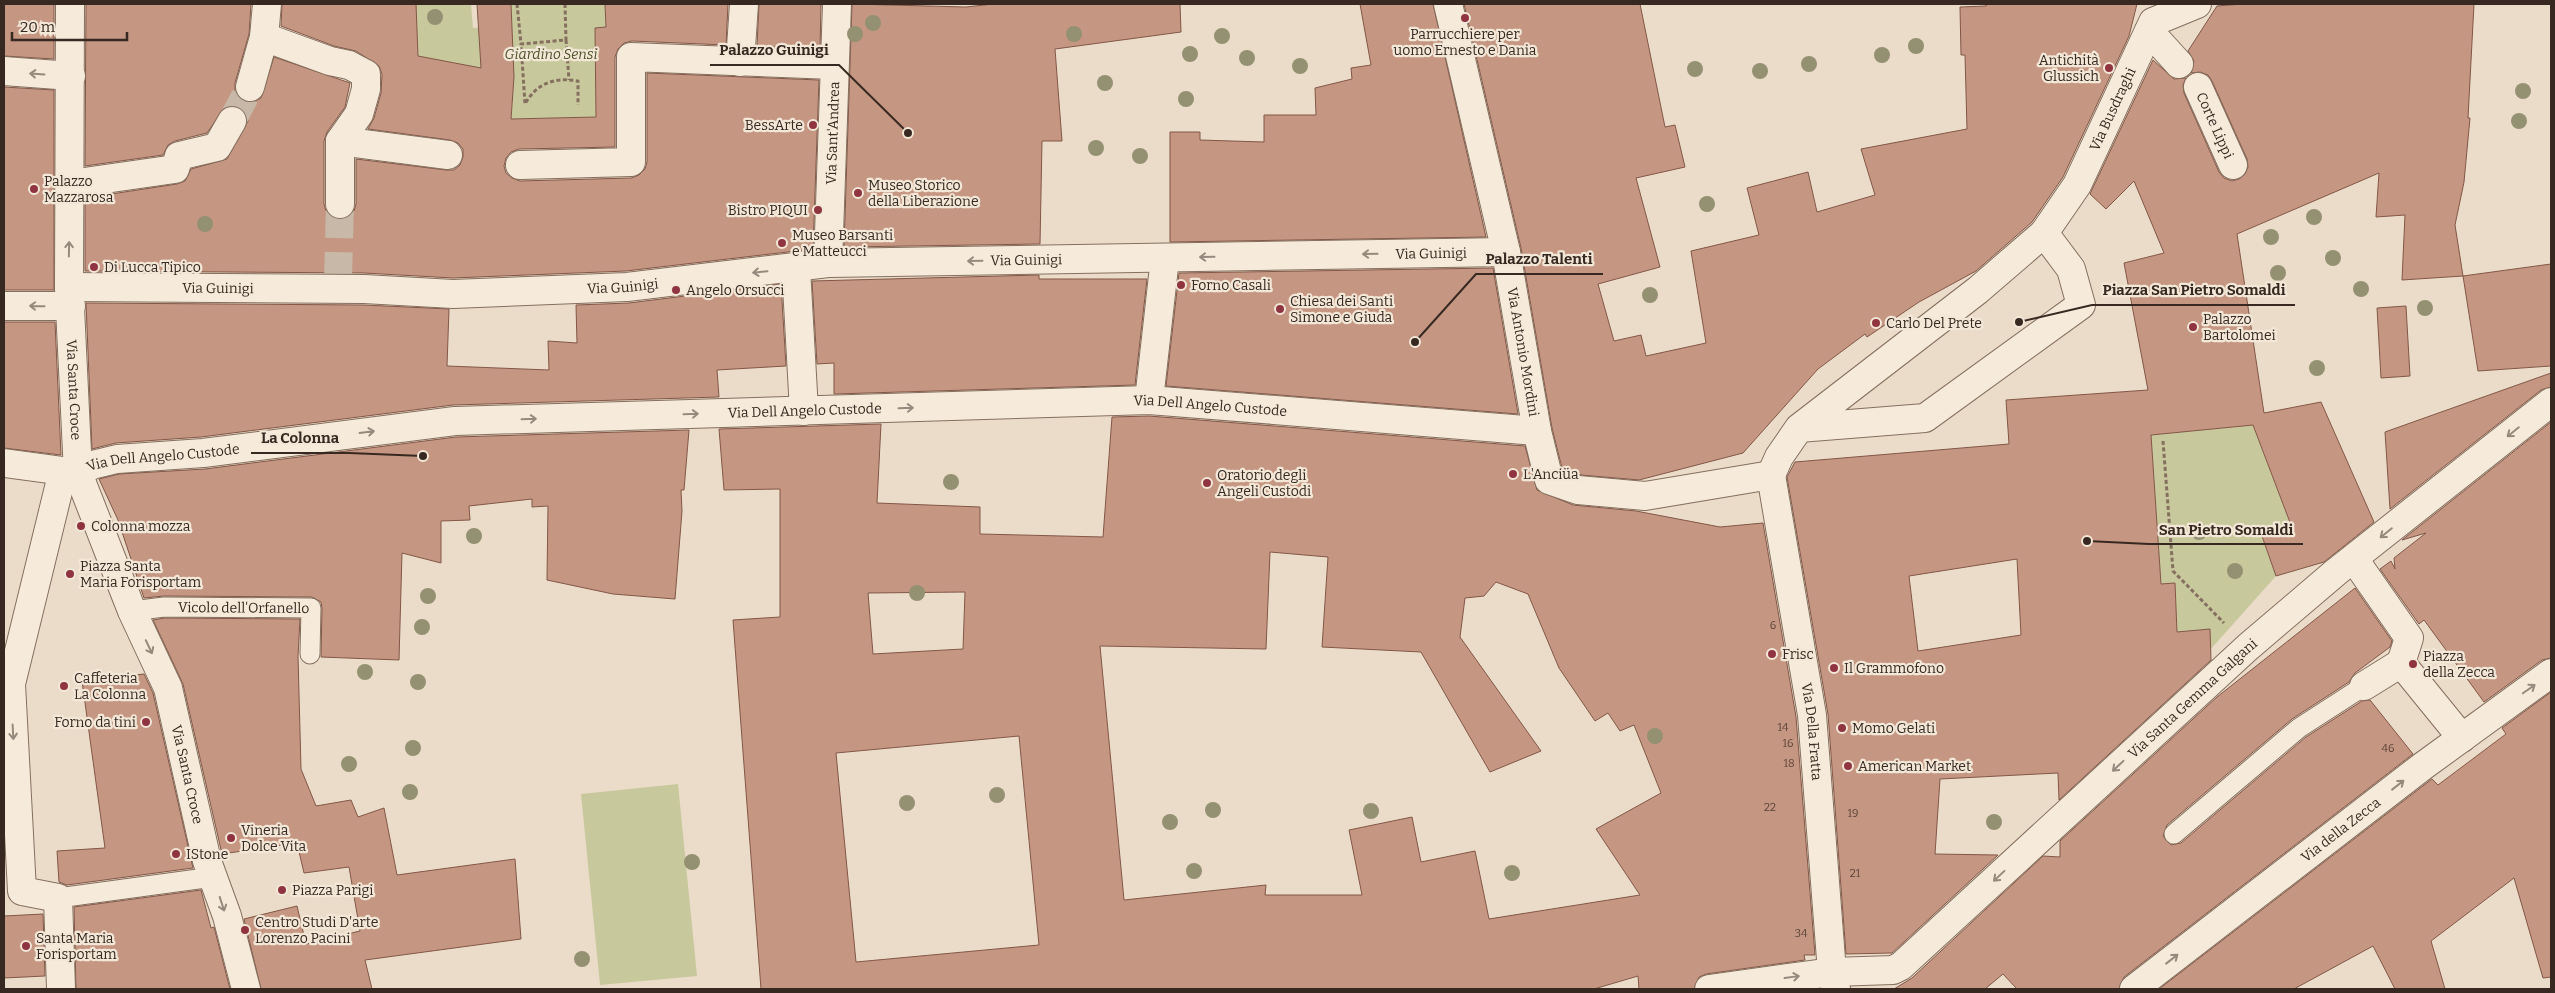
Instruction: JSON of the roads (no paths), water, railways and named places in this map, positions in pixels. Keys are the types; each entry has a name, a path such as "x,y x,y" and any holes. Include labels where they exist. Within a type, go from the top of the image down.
{"street":[{"name":"Via Santa Croce","path":"70,4 70,472 168,688 207,861 246,989"},
{"path":"250,87 264,36 267,4"},
{"path":"740,62 744,4"},
{"name":"Via Sant'Andrea","path":"828,263 833,65 837,4"},
{"name":"Via Antonio Mordini","path":"1448,4 1506,252 1537,431 1549,480 1578,490 1645,496 1771,475"},
{"path":"2179,64 2151,19 2197,4"},
{"name":"Via Busdraghi","path":"1771,475 1780,457 1800,428 1978,290 2044,233 2077,185 2151,19"},
{"path":"264,36 330,61 350,65 366,74 366,89 359,114 340,142 340,204"},
{"path":"520,165 631,162 631,57 833,65"},
{"path":"4,71 71,76"},
{"name":"Corte Lippi","path":"2198,87 2233,165"},
{"path":"70,184 176,169 179,156 217,147 232,121"},
{"path":"340,142 448,155"},
{"path":"1800,428 1925,418 2081,305 2071,269 2044,233"},
{"name":"Via Guinigi","path":"4,306 70,296 339,285 453,294 627,287 828,263 1506,252"},
{"path":"1149,400 1165,258"},
{"path":"796,268 804,411"},
{"name":"Via Dell Angelo Custode","path":"70,472 117,459 203,453 455,421 1149,400 1537,431"},
{"name":"Via Santa Gemma Galgani","path":"1709,989 1834,981 1893,970 1901,966 2248,647 2354,559 2551,402"},
{"path":"4,463 70,472 11,684 22,891 58,898 61,989"},
{"name":"Via Della Fratta","path":"1771,475 1812,715 1834,981"},
{"path":"2354,559 2410,638 2401,663 2364,686"},
{"path":"2401,663 2462,738"},
{"name":"Via della Zecca","path":"2134,989 2462,738 2551,673"}],"lane":[{"name":"Vicolo dell'Orfanello","path":"132,611 164,607 310,608 310,654"},
{"path":"2174,834 2299,728 2364,686"},
{"path":"58,898 213,877"}],"tunnel":[{"path":"232,121 250,87"},
{"path":"338,280 340,204"}],"place":[{"name":"Parrucchiere per uomo Ernesto e Dania","path":"1465,18"},
{"name":"Antichità Glussich","path":"2109,68"},
{"name":"BessArte","path":"813,125"},
{"name":"Palazzo Guinigi","path":"908,133"},
{"name":"Palazzo Mazzarosa","path":"34,189"},
{"name":"Museo Storico della Liberazione","path":"858,193"},
{"name":"Bistro PIQUI","path":"818,210"},
{"name":"Museo Barsanti e Matteucci","path":"782,243"},
{"name":"Di Lucca Tipico","path":"94,267"},
{"name":"Forno Casali","path":"1181,285"},
{"name":"Angelo Orsucci","path":"676,290"},
{"name":"Chiesa dei Santi Simone e Giuda","path":"1280,309"},
{"name":"Piazza San Pietro Somaldi","path":"2019,322"},
{"name":"Carlo Del Prete","path":"1876,323"},
{"name":"Palazzo Bartolomei","path":"2193,327"},
{"name":"Palazzo Talenti","path":"1415,342"},
{"name":"La Colonna","path":"423,456"},
{"name":"L'Anciüa","path":"1513,474"},
{"name":"Oratorio degli Angeli Custodi","path":"1207,483"},
{"name":"Colonna mozza","path":"81,526"},
{"name":"San Pietro Somaldi","path":"2087,541"},
{"name":"Piazza Santa Maria Forisportam","path":"70,574"},
{"name":"Frisc","path":"1772,654"},
{"name":"Piazza della Zecca","path":"2413,664"},
{"name":"Il Grammofono","path":"1834,668"},
{"name":"Caffeteria La Colonna","path":"64,686"},
{"name":"Forno da tini","path":"146,722"},
{"name":"Momo Gelati","path":"1842,728"},
{"name":"American Market","path":"1848,766"},
{"name":"Vineria Dolce Vita","path":"231,838"},
{"name":"IStone","path":"176,854"},
{"name":"Piazza Parigi","path":"282,890"},
{"name":"Centro Studi D'arte Lorenzo Pacini","path":"245,930"},
{"name":"Santa Maria Forisportam","path":"26,946"}],"park label":[{"name":"Giardino Sensi","path":"551,54"}]}
